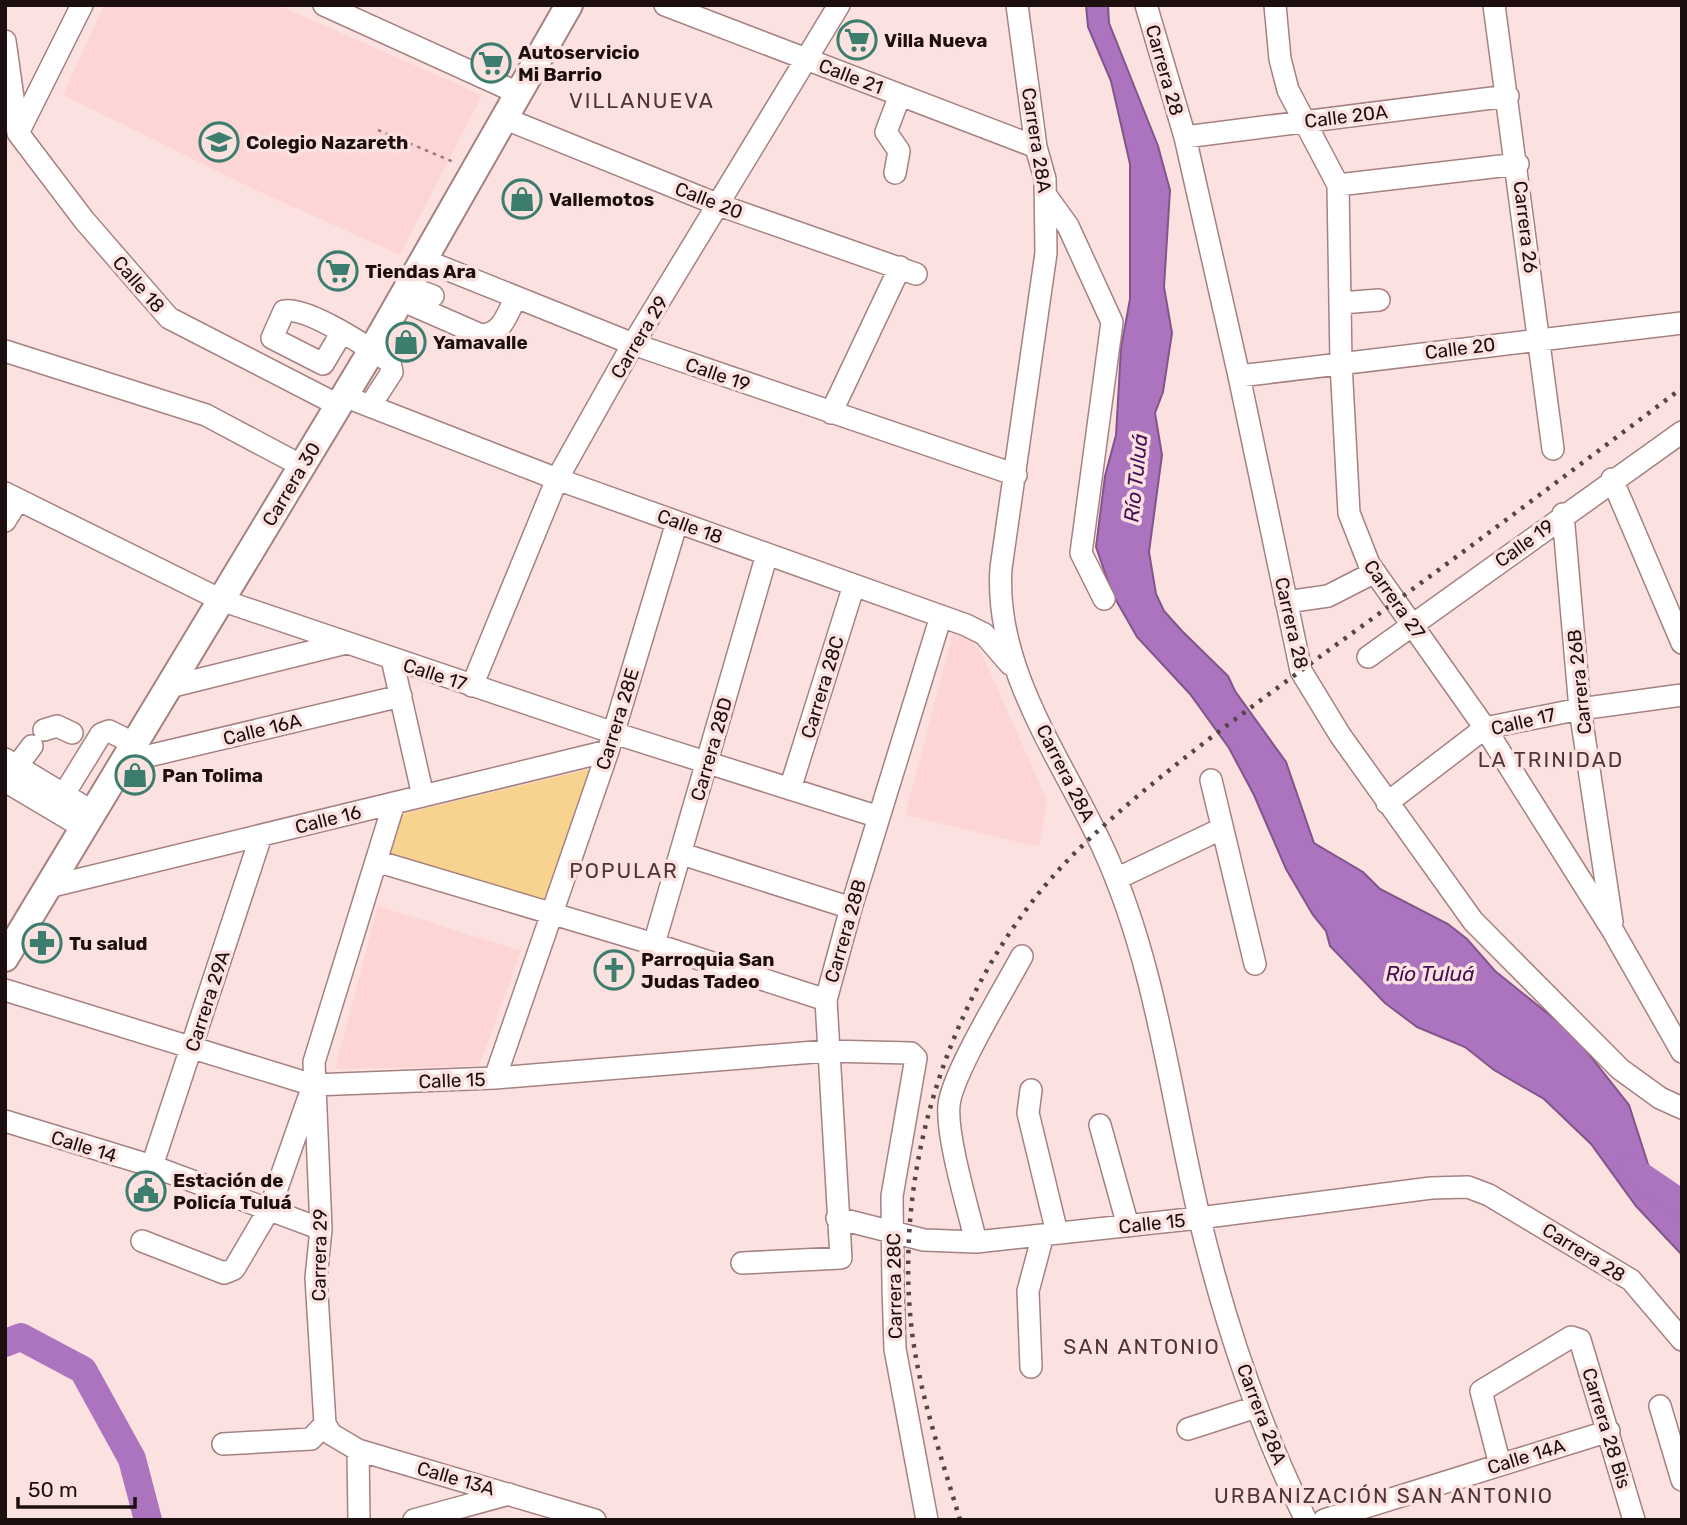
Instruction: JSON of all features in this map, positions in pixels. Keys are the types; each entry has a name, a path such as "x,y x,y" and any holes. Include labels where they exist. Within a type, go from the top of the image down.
{"main road":[{"name":"Carrera 30","path":"5,958 372,350 569,5"}],"street":[{"path":"12,129 82,5"},
{"path":"324,5 520,94"},
{"name":"Calle 21","path":"665,5 1036,147"},
{"name":"Carrera 29","path":"472,686 557,479 633,344 839,5"},
{"name":"Carrera 28A","path":"1017,5 1036,147 1047,197 1046,253 1001,568 1001,606 1019,678 1116,879 1143,961 1199,1218 1256,1406 1306,1520"},
{"name":"Carrera 28","path":"1146,5 1185,137 1301,671 1340,735 1387,803 1489,940 1620,1069 1660,1098 1682,1108"},
{"name":"Carrera 27","path":"1275,5 1280,59 1288,90 1307,120 1338,185 1341,363 1349,513 1361,550 1485,728 1613,932 1682,1052"},
{"name":"Carrera 26","path":"1494,5 1518,164 1553,449"},
{"path":"5,41 12,129"},
{"path":"895,173 899,151 886,132 900,95"},
{"name":"Calle 20A","path":"1185,137 1508,96"},
{"name":"Calle 20","path":"506,119 719,205 908,271 831,413"},
{"name":"Calle 18","path":"12,129 84,220 169,318 341,400 370,406 557,479 966,625 996,646 1019,678"},
{"path":"1338,185 1518,164"},
{"path":"1047,197 1068,226 1112,322 1081,553 1104,599"},
{"name":"Calle 19","path":"424,260 633,344 1016,475"},
{"path":"404,293 437,293 449,270"},
{"path":"404,293 481,335 491,335 499,329 516,297"},
{"path":"1341,303 1379,300"},
{"name":"Calle 20","path":"1239,376 1682,323"},
{"path":"342,332 390,362 392,372 370,406"},
{"path":"5,351 206,415 302,466"},
{"name":"Calle 19","path":"1368,657 1563,514 1682,432"},
{"path":"1612,479 1682,643"},
{"path":"5,521 12,496"},
{"name":"Calle 17","path":"12,496 221,600 472,686 611,742 707,763 879,817"},
{"name":"Carrera 26B","path":"1563,514 1580,709 1613,932"},
{"name":"Carrera 28E","path":"495,1078 611,742 677,522"},
{"name":"Carrera 28D","path":"654,944 767,554"},
{"path":"1286,602 1328,596 1375,572"},
{"name":"Carrera 28C","path":"790,789 854,585"},
{"path":"966,625 990,622 1001,606"},
{"name":"Carrera 28B","path":"742,1263 841,1258 826,1000 851,908 941,616"},
{"path":"169,687 346,643"},
{"path":"392,659 423,796"},
{"name":"Calle 17","path":"1387,803 1485,728 1580,709 1682,695"},
{"name":"Calle 16A","path":"129,753 401,696"},
{"path":"9,769 38,738 57,726 85,740 108,731 129,753"},
{"path":"64,794 85,740"},
{"name":"Calle 16","path":"48,887 423,796 611,742"},
{"path":"9,769 64,794 88,820"},
{"path":"9,769 88,820"},
{"path":"1211,780 1255,964"},
{"name":"Carrera 29","path":"325,1424 316,1278 321,1229 314,1062 394,803"},
{"path":"1116,879 1221,829"},
{"name":"Carrera 29A","path":"152,1167 261,836"},
{"path":"681,854 851,908"},
{"path":"376,861 654,944 826,1000"},
{"path":"976,1242 952,1137 949,1104 964,1066 1022,956"},
{"name":"Calle 15","path":"5,990 313,1085 495,1078 827,1051 911,1053"},
{"name":"Carrera 28C","path":"911,1053 916,1058 892,1196 895,1349 927,1520"},
{"name":"Carrera 29","path":"142,1241 224,1273 234,1269 242,1261 270,1208 313,1085"},
{"path":"1031,1090 1028,1113 1050,1234 1028,1291 1031,1367"},
{"name":"Calle 14","path":"5,1121 152,1167 270,1208 321,1229"},
{"path":"1101,1125 1128,1226"},
{"name":"Carrera 28","path":"1468,1187 1489,1195 1631,1280 1682,1340"},
{"name":"Calle 15","path":"837,1218 892,1234 925,1240 976,1242 1199,1218 1431,1188 1468,1187"},
{"name":"Carrera 28 Bis","path":"1500,1465 1480,1391 1571,1337 1577,1337 1609,1431 1633,1519"},
{"path":"1188,1429 1256,1406"},
{"path":"1660,1406 1682,1480"},
{"path":"223,1444 311,1439 325,1424"},
{"name":"Calle 13A","path":"325,1424 331,1434 358,1450 511,1493 549,1512 595,1520"},
{"name":"Calle 14A","path":"1324,1520 1609,1431"},
{"path":"358,1450 359,1520"},
{"path":"414,1520 511,1493"}],"path":[{"path":"379,130 475,172"}],"shaded area":[{"path":"104,5 278,5 482,95 400,255 256,190 63,95"},
{"path":"953,633 972,641 982,654 1047,800 1039,847 905,815"},
{"path":"593,768 550,901 388,857 402,814"},
{"path":"378,906 521,951 479,1066 335,1069"}],"water":[{"name":"Río Tuluá","path":"1086,5 1108,5 1109,23 1158,146 1170,190 1164,287 1172,333 1163,392 1155,413 1162,455 1149,552 1156,594 1164,611 1228,676 1235,691 1286,762 1314,843 1363,872 1380,889 1448,924 1467,939 1495,971 1572,1033 1629,1105 1654,1183 1682,1208 1682,1255 1636,1206 1591,1144 1544,1099 1494,1070 1465,1047 1417,1027 1385,1003 1330,946 1326,931 1313,915 1286,869 1254,795 1229,748 1190,694 1137,637 1112,593 1096,547 1105,476 1116,435 1121,348 1130,299 1130,164 1111,81 1088,27"}],"waterway":[{"name":"Río Tuluá","path":"1632,1170 1682,1204"},
{"path":"5,1343 21,1337 83,1370 132,1459 148,1520"}],"railway":[{"path":"960,1520 926,1404 912,1332 908,1266 912,1200 924,1133 942,1068 968,1006 1001,947 1039,893 1084,844 1141,793 1235,719 1682,388"}],"place":[{"name":"Villa Nueva","path":"857,40"},
{"name":"Autoservicio Mi Barrio","path":"491,63"},
{"name":"Colegio Nazareth","path":"219,142"},
{"name":"Vallemotos","path":"522,199"},
{"name":"Tiendas Ara","path":"338,271"},
{"name":"Yamavalle","path":"406,342"},
{"name":"Pan Tolima","path":"135,775"},
{"name":"Tu salud","path":"42,943"},
{"name":"Parroquia San Judas Tadeo","path":"614,970"},
{"name":"Estación de Policía Tuluá","path":"146,1191"}],"district":[{"name":"VILLANUEVA","path":"642,101"},
{"name":"LA TRINIDAD","path":"1551,760"},
{"name":"POPULAR","path":"624,871"},
{"name":"SAN ANTONIO","path":"1142,1347"},
{"name":"URBANIZACIÓN SAN ANTONIO","path":"1384,1496"}]}
